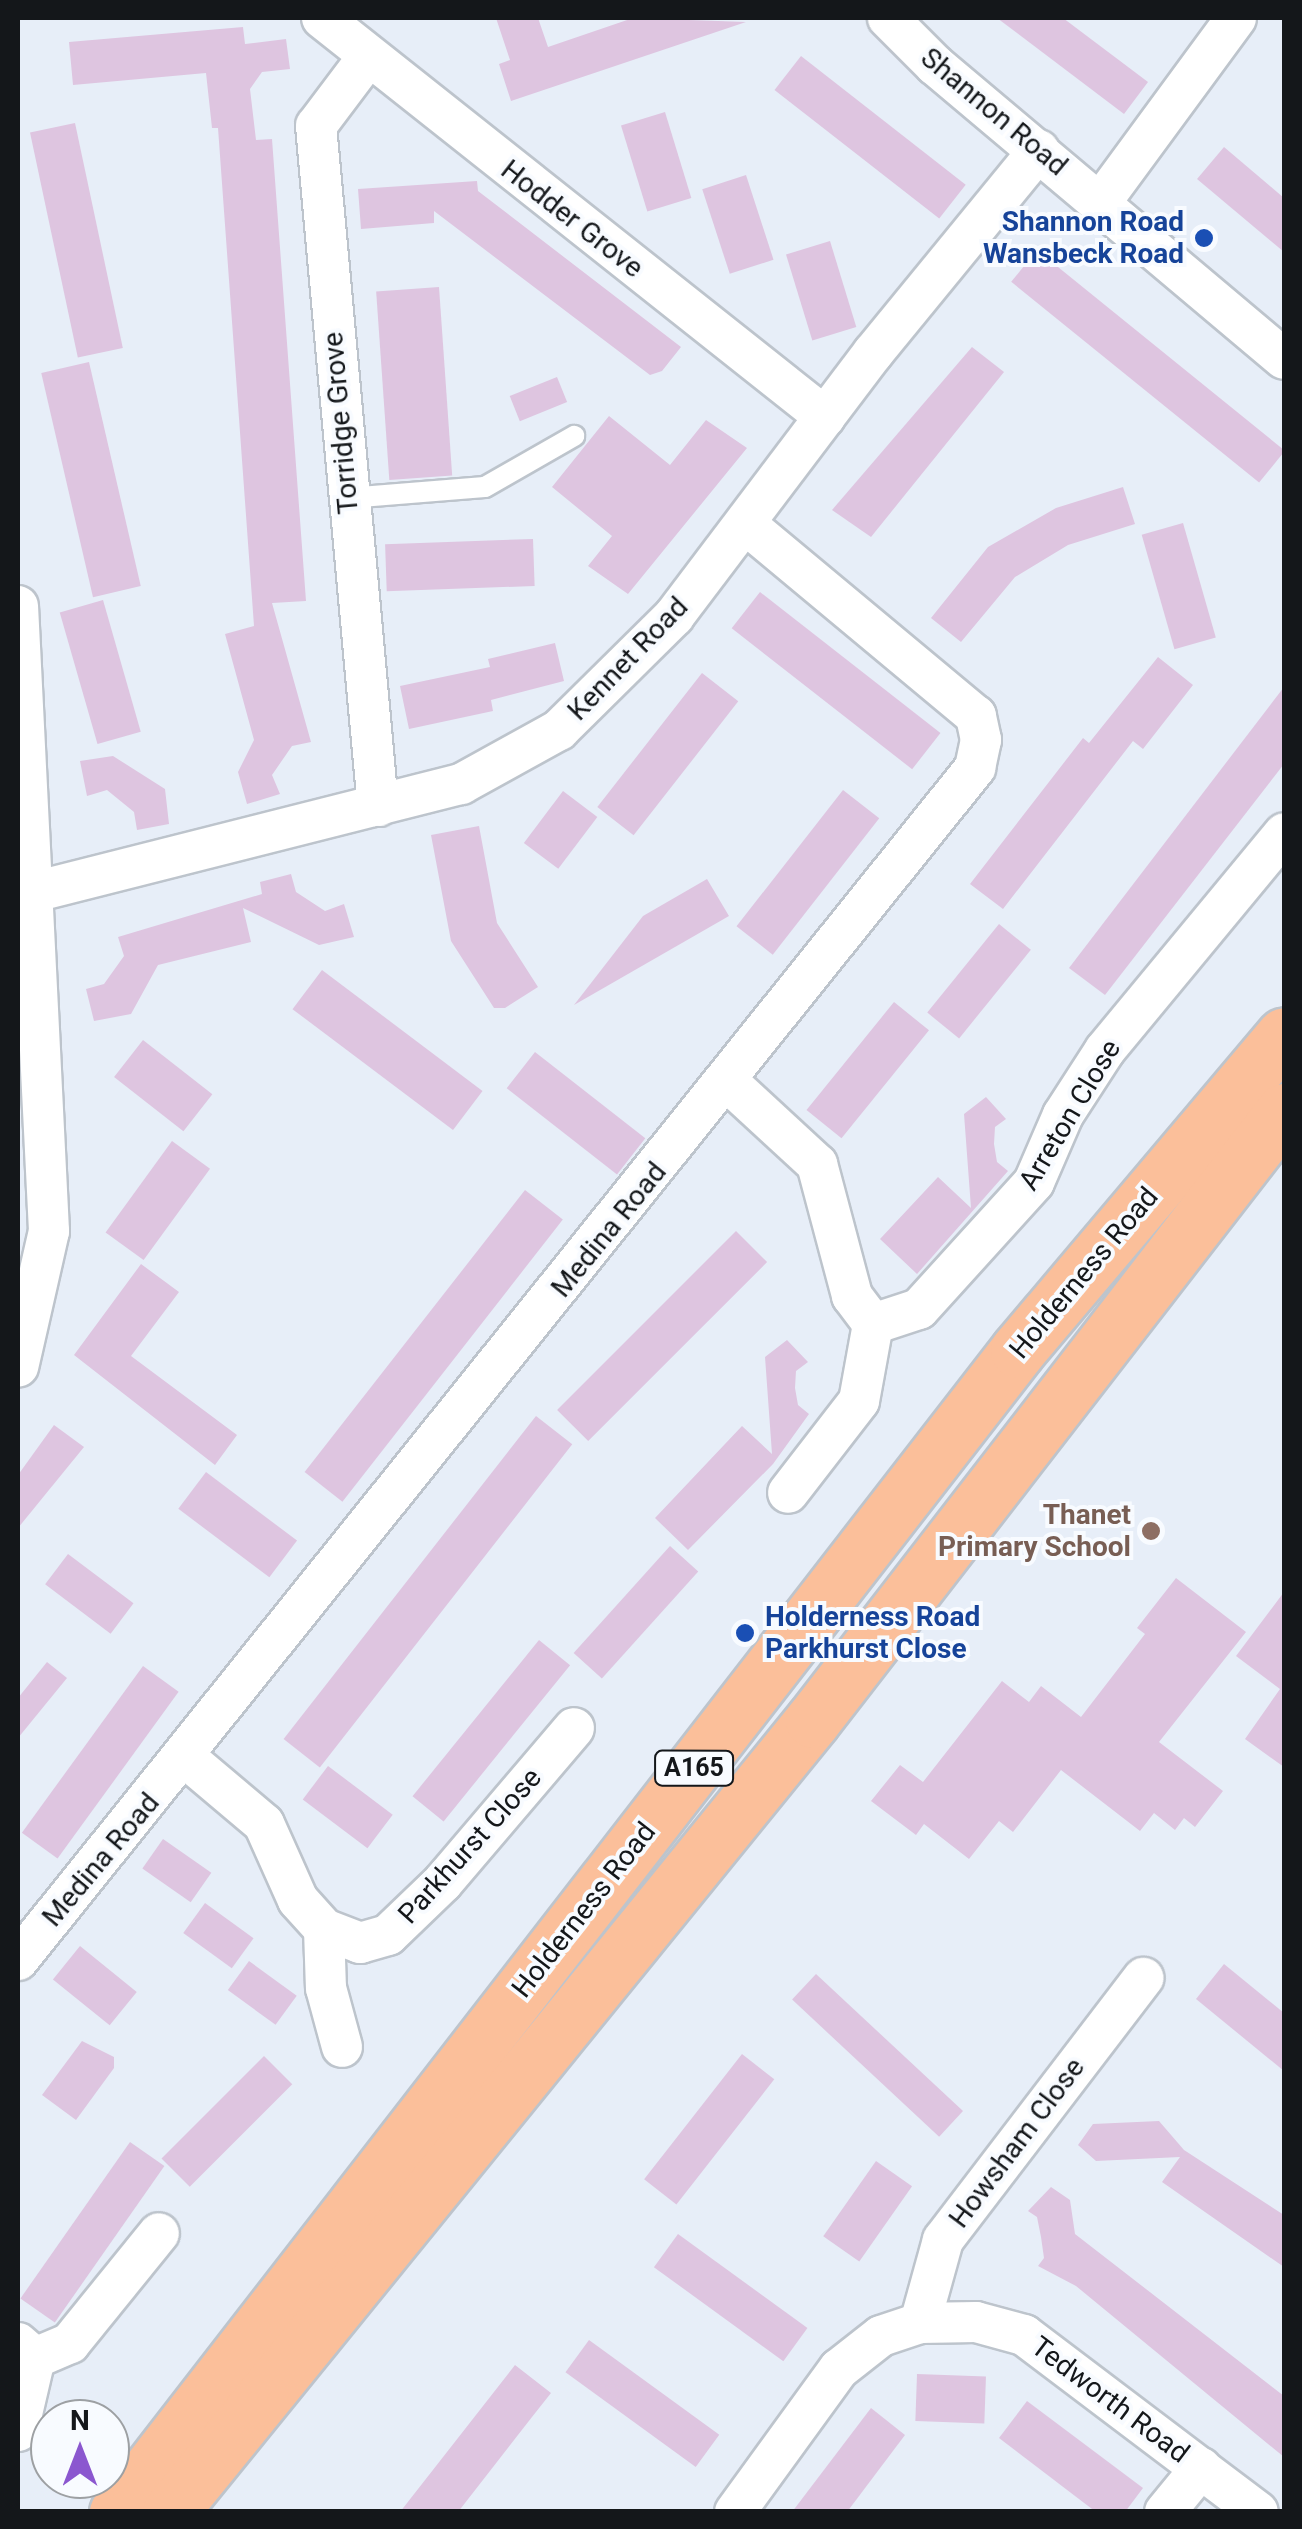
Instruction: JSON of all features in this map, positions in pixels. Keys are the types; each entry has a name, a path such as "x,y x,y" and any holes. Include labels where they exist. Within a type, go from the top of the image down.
{"highway":[{"name":"Holderness Road","path":"118,2512 1018,1350 1284,1035"},
{"name":"Holderness Road","path":"170,2512 814,1720 1284,1110"}],"street":[{"name":"Hodder Grove","path":"322,18 824,417"},
{"name":"Shannon Road","path":"888,18 1284,359"},
{"path":"1101,202 1236,18"},
{"name":"Torridge Grove","path":"368,57 316,126 378,806"},
{"name":"Kennet Road","path":"30,893 461,784 560,730 674,616 747,525 824,417 1039,150"},
{"name":"Medina Road","path":"18,1960 186,1758 975,768 980,740 976,716 747,525"},
{"path":"18,606 50,1231 18,1367"},
{"name":"Arreton Close","path":"874,1324 918,1309 1034,1182 1063,1115 1104,1050 1284,834"},
{"path":"728,1082 817,1164 852,1296 874,1324 859,1401 788,1493"},
{"name":"Parkhurst Close","path":"324,1929 360,1943 388,1935 570,1748"},
{"path":"186,1758 264,1824 298,1900 324,1929 326,1988 342,2047"},
{"name":"Howsham Close","path":"920,2322 943,2240 1143,1978"},
{"path":"18,2431 26,2351 70,2343 159,2233"},
{"name":"Tedworth Road","path":"735,2512 839,2369 881,2336 920,2322 976,2322 1024,2334 1258,2512"},
{"path":"1165,2512 1201,2468"}],"lane":[{"path":"348,498 485,487 574,436"}],"building":[{"path":"496,18 538,18 548,47 633,18 746,22 511,101 499,64 510,60"},
{"path":"997,18 1063,18 1148,82 1124,114"},
{"path":"243,27 245,44 286,39 290,69 262,72 250,89 256,140 272,139 306,601 272,603 311,742 292,746 272,775 280,794 247,804 238,772 254,740 225,634 254,626 218,128 212,128 206,73 73,85 69,42"},
{"path":"801,56 966,185 939,219 775,90"},
{"path":"665,112 691,198 647,212 621,125"},
{"path":"75,123 123,348 78,358 30,133"},
{"path":"1224,147 1284,198 1284,252 1197,179"},
{"path":"746,175 774,260 730,274 702,189"},
{"path":"477,181 478,191 681,347 662,371 650,375 434,211 434,223 361,229 358,189"},
{"path":"830,241 856,327 812,341 786,254"},
{"path":"1037,250 1284,450 1259,483 1011,282"},
{"path":"439,287 452,476 389,480 376,291"},
{"path":"972,347 1004,372 871,537 832,510"},
{"path":"89,362 141,586 93,597 41,373"},
{"path":"557,377 567,402 520,421 510,396"},
{"path":"609,416 670,465 706,420 747,448 628,594 588,566 612,536 552,487"},
{"path":"1123,487 1135,524 1068,545 1015,577 961,642 931,618 988,547 1056,508"},
{"path":"1183,523 1216,637 1174,649 1142,535"},
{"path":"533,539 535,586 387,591 385,544"},
{"path":"760,592 940,733 912,769 732,628"},
{"path":"103,600 141,732 98,744 60,612"},
{"path":"555,643 564,681 491,700 493,711 409,729 400,686 490,667 488,659"},
{"path":"1158,657 1193,685 1143,749 1133,741 1003,909 970,884 1083,738 1089,743"},
{"path":"702,673 738,701 634,835 597,807"},
{"path":"1284,687 1284,764 1105,995 1069,968"},
{"path":"113,756 165,789 169,824 137,830 134,812 107,790 87,796 80,761"},
{"path":"843,790 879,818 773,955 736,926"},
{"path":"563,791 597,817 558,869 524,843"},
{"path":"479,826 497,923 538,987 505,1008 494,1008 451,941 431,835"},
{"path":"291,874 296,892 325,911 344,904 354,937 319,945 243,908 251,942 158,965 131,1014 94,1021 86,989 104,984 124,956 118,937 262,894 260,882"},
{"path":"707,879 729,916 574,1005 643,916"},
{"path":"999,924 1031,950 959,1038 927,1013"},
{"path":"322,970 483,1091 453,1130 293,1009"},
{"path":"894,1002 929,1030 841,1138 807,1110"},
{"path":"143,1040 212,1094 183,1131 114,1077"},
{"path":"535,1052 645,1138 617,1174 507,1088"},
{"path":"986,1097 1006,1119 995,1127 994,1144 997,1162 1008,1171 917,1274 880,1239 938,1177 971,1208 964,1114"},
{"path":"172,1141 210,1169 144,1260 106,1232"},
{"path":"525,1190 563,1220 342,1502 305,1472"},
{"path":"736,1231 767,1262 588,1441 557,1410"},
{"path":"141,1264 179,1292 131,1356 237,1435 215,1465 74,1355"},
{"path":"787,1340 808,1362 796,1371 795,1388 798,1405 809,1414 773,1464 688,1550 655,1518 742,1426 772,1454 765,1357"},
{"path":"536,1416 572,1444 320,1767 284,1739"},
{"path":"54,1425 84,1447 18,1528 18,1475"},
{"path":"206,1472 297,1541 269,1577 178,1509"},
{"path":"670,1546 698,1571 602,1678 574,1653"},
{"path":"68,1554 133,1603 111,1634 45,1584"},
{"path":"1176,1578 1246,1632 1159,1742 1223,1791 1195,1827 1184,1818 1175,1830 1154,1813 1140,1831 1061,1770 1013,1832 999,1821 969,1859 924,1824 916,1835 871,1801 900,1765 923,1782 1002,1681 1029,1702 1041,1686 1081,1717 1145,1634 1137,1628"},
{"path":"1284,1592 1284,1767 1245,1739 1280,1689 1236,1656"},
{"path":"539,1640 570,1665 444,1821 413,1796"},
{"path":"47,1662 67,1678 18,1738 18,1698"},
{"path":"143,1666 179,1692 58,1859 22,1833"},
{"path":"328,1766 393,1815 367,1848 303,1800"},
{"path":"163,1839 211,1873 191,1902 142,1868"},
{"path":"205,1903 254,1938 232,1968 183,1933"},
{"path":"80,1946 137,1992 110,2025 53,1979"},
{"path":"249,1961 297,1996 276,2025 228,1990"},
{"path":"1224,1964 1284,2013 1284,2071 1196,1999"},
{"path":"816,1974 963,2111 939,2137 792,2000"},
{"path":"82,2041 114,2057 114,2068 76,2120 42,2095"},
{"path":"742,2054 774,2079 676,2205 644,2179"},
{"path":"264,2056 292,2084 190,2187 161,2159"},
{"path":"1159,2121 1184,2150 1284,2215 1284,2267 1162,2182 1180,2157 1096,2161 1078,2145 1093,2124"},
{"path":"130,2142 164,2166 55,2323 20,2298"},
{"path":"876,2161 912,2186 859,2262 823,2236"},
{"path":"1051,2187 1070,2200 1075,2234 1284,2396 1284,2457 1076,2286 1038,2266 1044,2258 1041,2237 1037,2217 1028,2211"},
{"path":"678,2234 807,2328 783,2361 654,2267"},
{"path":"589,2340 719,2435 696,2467 565,2372"},
{"path":"515,2365 551,2393 458,2512 400,2512"},
{"path":"917,2374 986,2376 984,2423 915,2421"},
{"path":"1027,2401 1143,2488 1125,2512 1096,2512 999,2438"},
{"path":"871,2408 905,2435 847,2512 792,2512"}],"place":[{"name":"Shannon Road Wansbeck Road","path":"1204,238"},
{"name":"Thanet Primary School","path":"1151,1531"},
{"name":"Holderness Road Parkhurst Close","path":"745,1633"}]}
